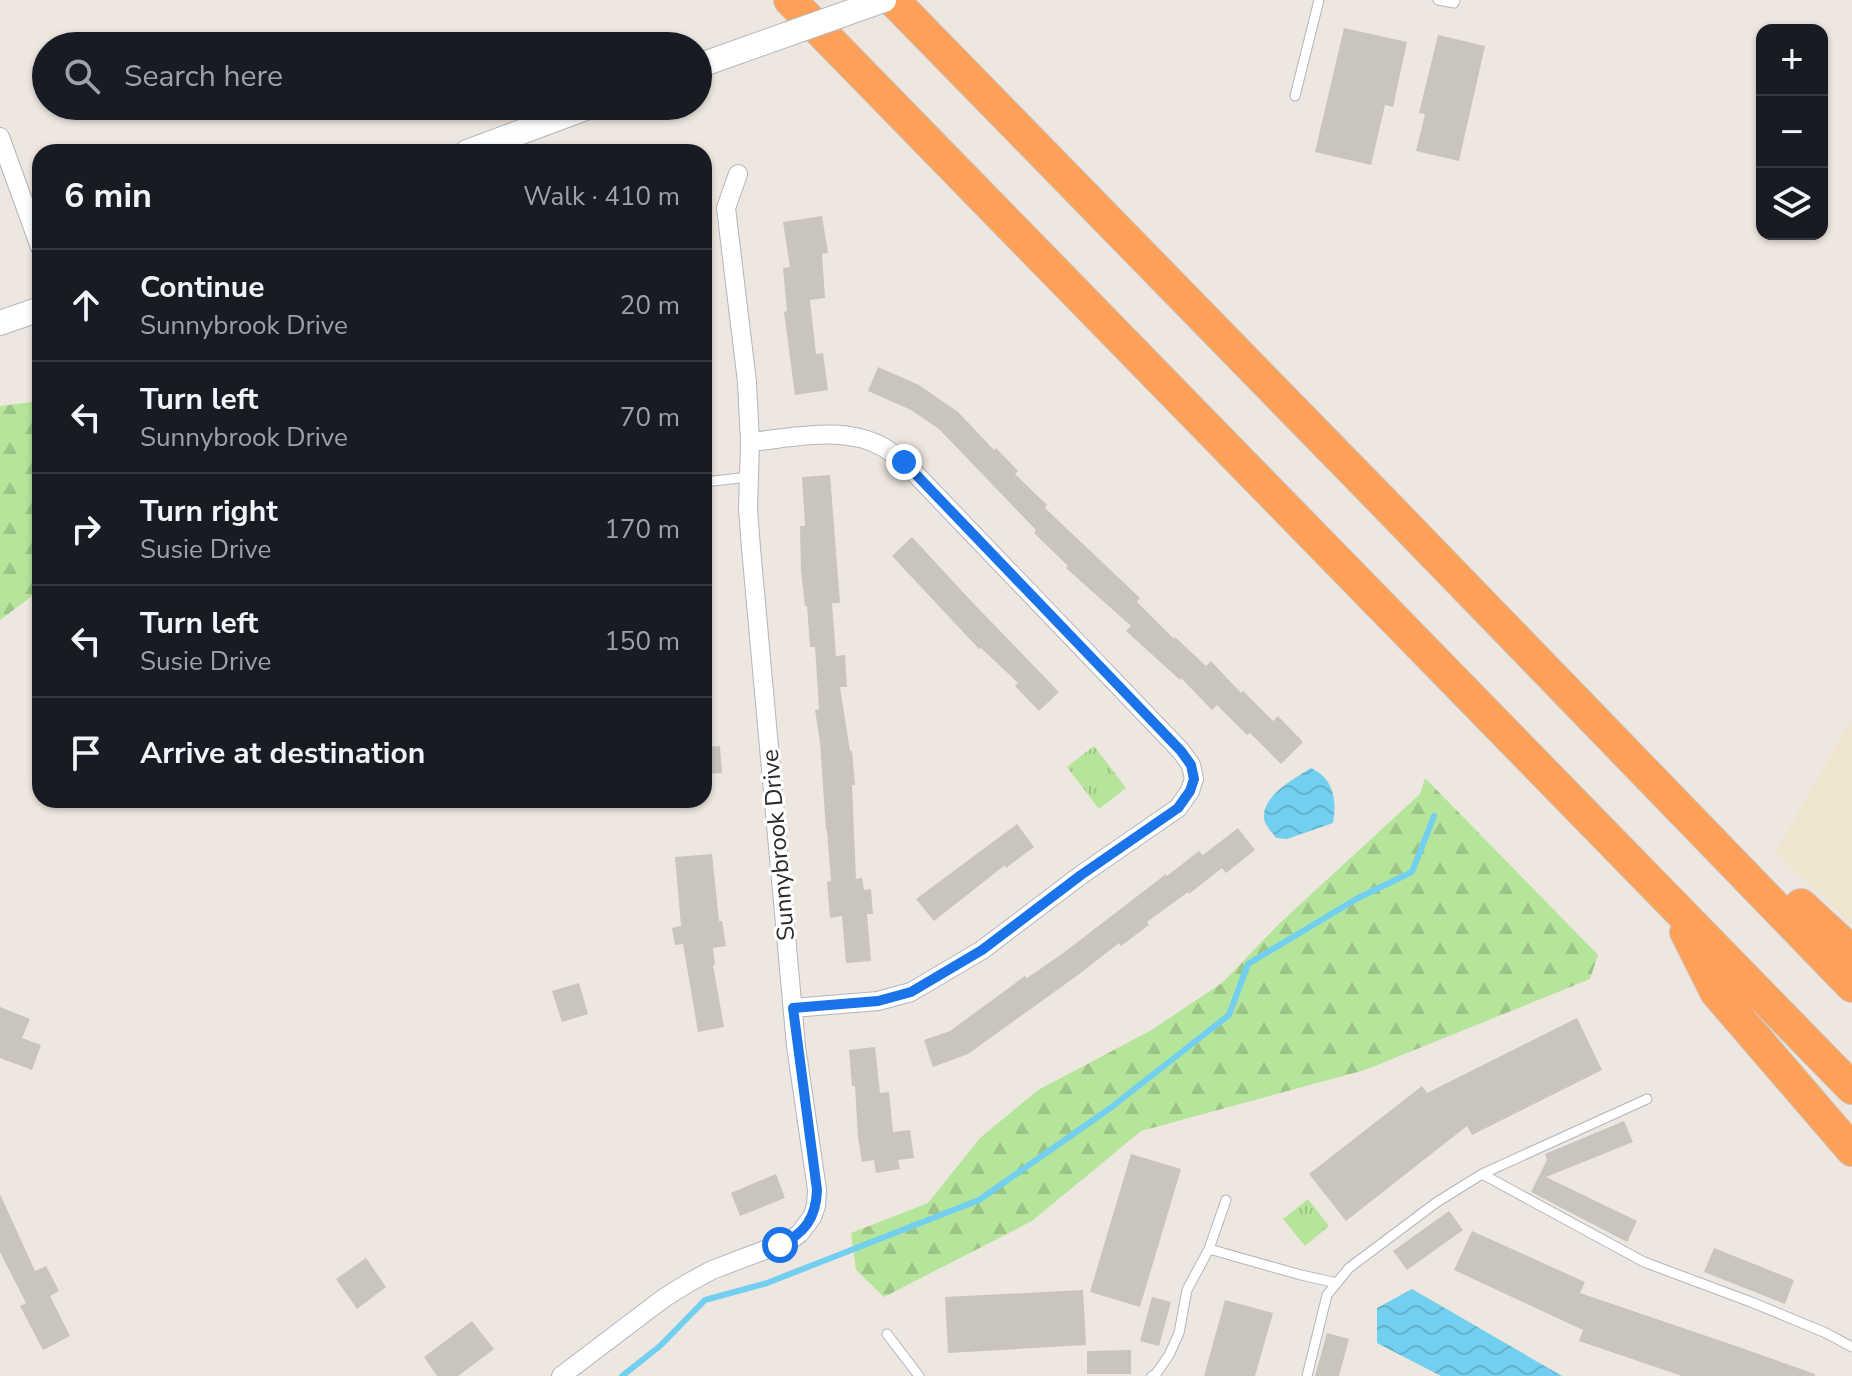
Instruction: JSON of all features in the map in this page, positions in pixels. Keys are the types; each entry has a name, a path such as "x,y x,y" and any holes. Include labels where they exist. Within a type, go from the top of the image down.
{"highway":[{"path":"790,0 1852,1088"},
{"path":"893,0 1852,986"},
{"path":"1552,676 1852,952"},
{"path":"1672,904 1716,992 1852,1150"}],"main road":[{"path":"712,61 884,0"},
{"path":"489,144 553,120"},
{"path":"0,323 32,312"}],"street":[{"path":"0,137 32,225"},
{"name":"Sunnybrook Drive","path":"561,1376 688,1283 727,1264 791,1240 807,1225 816,1206 817,1190 793,1008 748,509 750,442 744,351 726,208 738,174"},
{"path":"750,442 827,434 861,439 882,447 904,462 1181,751 1191,765 1194,779 1178,808 1081,875 982,950 911,992 878,1001 793,1008"}],"lane":[{"path":"1295,96 1319,0"},
{"path":"1438,0 1454,3 1455,0"},
{"path":"712,481 749,477"},
{"path":"1307,1376 1327,1295 1349,1268 1437,1202 1482,1174 1647,1099"},
{"path":"1482,1174 1644,1262 1764,1307 1852,1347"},
{"path":"1152,1376 1163,1365 1179,1333 1187,1290 1209,1249 1226,1200"},
{"path":"1209,1249 1337,1283"},
{"path":"887,1334 919,1376"}],"shaded area":[{"path":"1852,719 1852,924 1775,853"}],"green space":[{"path":"32,402 32,596 0,620 0,406"},
{"path":"1094,746 1126,788 1099,809 1067,767"},
{"path":"1425,778 1598,955 1590,979 1365,1070 1141,1131 1032,1221 884,1297 856,1270 851,1233 928,1203 980,1138 1038,1090 1150,1031 1222,983 1280,923 1420,794"},
{"path":"1308,1199 1329,1226 1305,1246 1283,1219"}],"water":[{"path":"1311,768 1325,778 1332,791 1333,823 1287,839 1276,838 1265,821 1266,807 1282,787"},
{"path":"1412,1289 1562,1376 1441,1376 1377,1343 1377,1308"}],"building":[{"path":"1344,28 1407,42 1393,107 1385,105 1371,165 1315,152"},
{"path":"1438,35 1485,46 1459,161 1416,151 1425,114 1419,113"},
{"path":"822,216 828,253 822,254 825,298 810,300 816,354 823,353 828,390 795,395 784,312 787,311 783,268 790,267 783,222"},
{"path":"878,367 919,385 958,412 1018,471 1015,474 1047,505 1045,508 1140,598 1137,602 1174,639 1206,666 1211,661 1241,693 1243,691 1273,721 1278,716 1303,742 1281,764 1217,705 1212,710 1181,678 1126,631 1131,626 1066,568 1068,566 1034,533 1036,530 939,429 911,410 868,391"},
{"path":"830,475 840,603 832,603 836,656 845,655 847,687 840,687 855,785 852,785 856,879 862,878 864,890 871,889 873,914 867,914 871,961 846,963 842,916 830,918 827,882 831,881 815,710 819,709 815,647 810,647 801,571 800,526 805,526 802,477"},
{"path":"912,537 1059,692 1039,711 1015,686 1018,683 979,649 892,556"},
{"path":"712,746 720,746 722,773 712,774"},
{"path":"1017,824 1034,847 1006,868 1005,865 934,921 916,899"},
{"path":"1238,828 1255,850 1226,873 1222,868 1147,922 1149,925 1121,946 1119,943 968,1054 933,1067 924,1040 950,1031 1025,976 1027,978 1062,954 1166,874 1199,851 1203,855"},
{"path":"712,854 719,921 722,921 726,946 713,948 724,1027 698,1032 683,944 675,945 672,928 681,926 675,857"},
{"path":"579,983 588,1014 562,1022 552,991"},
{"path":"0,1007 30,1019 22,1038 41,1045 32,1070 0,1058"},
{"path":"1577,1018 1602,1070 1472,1135 1467,1126 1346,1221 1309,1174 1422,1086 1427,1093"},
{"path":"875,1047 880,1093 889,1092 893,1132 910,1130 914,1158 898,1160 900,1169 876,1173 874,1160 862,1162 849,1050"},
{"path":"1624,1121 1633,1142 1546,1177 1637,1221 1627,1242 1531,1192 1547,1160 1545,1154"},
{"path":"1131,1154 1181,1169 1140,1307 1090,1292"},
{"path":"776,1174 785,1198 740,1216 731,1193"},
{"path":"0,1194 35,1271 46,1266 59,1291 50,1296 70,1336 43,1350 20,1306 26,1303 0,1252"},
{"path":"1449,1211 1463,1230 1407,1270 1393,1251"},
{"path":"1472,1231 1585,1282 1580,1293 1815,1376 1682,1376 1579,1341 1583,1330 1454,1270"},
{"path":"1714,1248 1794,1280 1785,1304 1704,1272"},
{"path":"366,1258 386,1287 357,1309 336,1279"},
{"path":"1083,1290 1086,1345 948,1353 945,1297"},
{"path":"1152,1297 1171,1302 1159,1346 1140,1341"},
{"path":"1225,1300 1273,1313 1255,1376 1204,1376"},
{"path":"472,1321 494,1349 458,1376 437,1376 424,1357"},
{"path":"1327,1333 1349,1339 1339,1376 1315,1376"},
{"path":"1131,1350 1131,1374 1087,1374 1087,1351"}],"waterway":[{"path":"622,1376 660,1346 705,1300 767,1283 979,1200 1109,1109 1229,1015 1248,964 1358,898 1412,872 1434,816"}],"route":[{"path":"780,1245 791,1240 807,1225 816,1206 817,1190 793,1008 878,1001 911,992 982,950 1081,875 1178,808 1194,779 1191,765 1181,751 904,462"}]}
